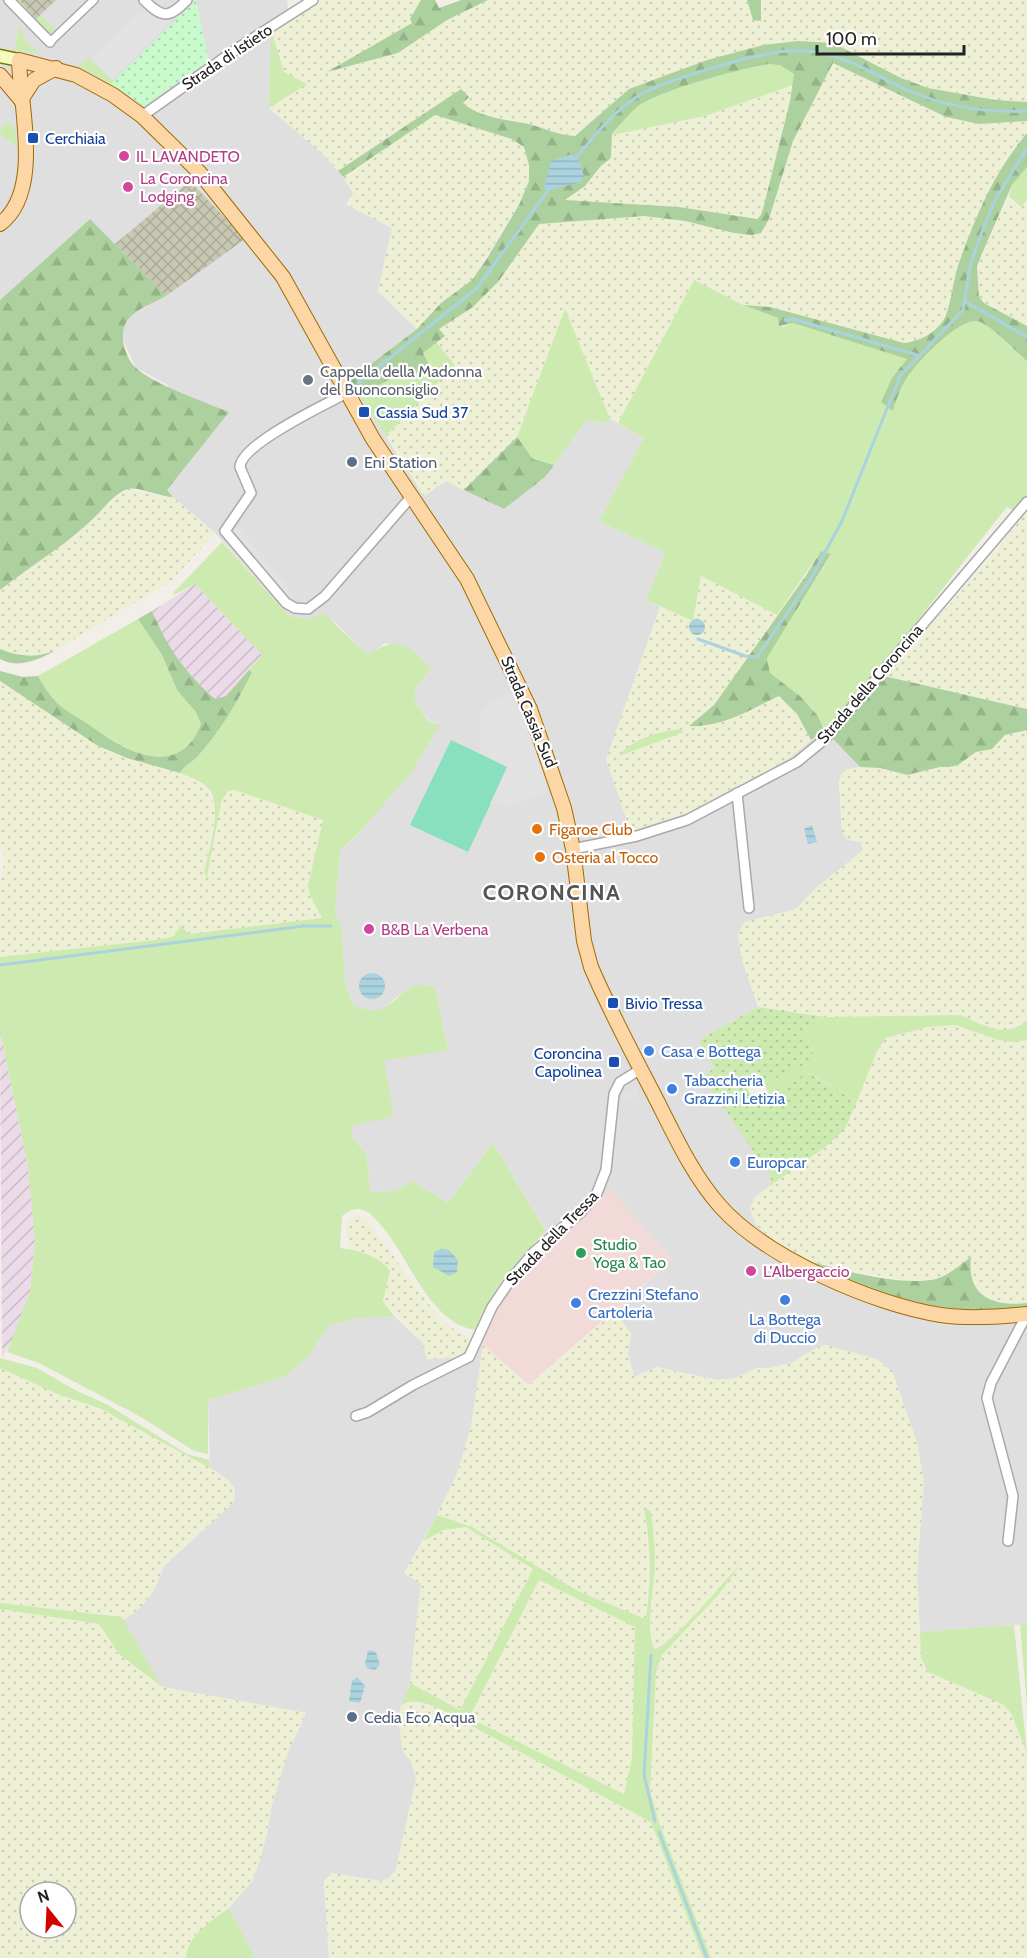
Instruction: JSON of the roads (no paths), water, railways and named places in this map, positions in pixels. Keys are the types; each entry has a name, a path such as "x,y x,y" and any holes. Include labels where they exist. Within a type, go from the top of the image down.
{"main road":[{"name":"Strada Cassia Sud","path":"0,56 56,68 100,87 142,116 200,173 270,258 287,285 347,393 411,496 467,579 517,681 556,779 573,849 587,955 683,1152 706,1188 728,1214 759,1239 836,1281 900,1305 965,1317 1027,1314"},
{"path":"0,224 16,208 23,189 25,156 19,60"},
{"path":"21,100 34,80 56,68"},
{"path":"0,75 21,100"}],"street":[{"path":"9,0 50,42 94,0"},
{"path":"144,0 155,11 165,15 174,12 187,0"},
{"name":"Strada di Istieto","path":"142,116 241,46 313,0"},
{"path":"347,393 266,439 246,453 240,467 251,493 225,531 286,603 295,608 308,609 319,602 411,496"},
{"name":"Strada della Coroncina","path":"573,849 620,840 681,823 797,762 825,739 1027,502"},
{"path":"737,793 749,908"},
{"name":"Strada della Tressa","path":"356,1416 368,1412 413,1385 456,1365 472,1354 487,1316 511,1279 534,1252 581,1212 597,1193 606,1170 614,1094 620,1082 641,1069"},
{"path":"1008,1541 1012,1496 987,1398 991,1383 1027,1314"}],"water":[{"path":"572,154 579,160 584,176 581,182 547,191 544,187 551,161"},
{"path":"697,619 705,627 697,635 689,627"},
{"path":"812,825 817,842 808,844 804,829"},
{"path":"372,973 381,977 385,986 381,995 372,999 363,995 359,986 363,977"},
{"path":"441,1249 449,1250 458,1260 457,1272 449,1276 433,1267 434,1252"},
{"path":"368,1651 376,1652 380,1665 375,1670 367,1668 365,1663"},
{"path":"357,1677 365,1686 360,1703 349,1701 352,1681"}],"waterway":[{"path":"575,159 618,111 647,91 709,69 787,51 816,52 843,59 907,90 951,105 981,110 1027,111"},
{"path":"698,639 745,656 757,657 810,580 842,521 900,376 963,310 970,266 980,237 995,200 1027,148"},
{"path":"358,383 477,288 549,189"},
{"path":"966,302 1027,337"},
{"path":"785,320 793,319 917,355"},
{"path":"0,965 304,926 331,926"},
{"path":"651,1655 644,1775 655,1821"},
{"path":"659,1832 707,1958"}],"place":[{"name":"Cerchiaia","path":"33,138"},
{"name":"IL LAVANDETO","path":"124,156"},
{"name":"La Coroncina Lodging","path":"128,187"},
{"name":"Cappella della Madonna del Buonconsiglio","path":"308,380"},
{"name":"Cassia Sud 37","path":"364,412"},
{"name":"Eni Station","path":"352,462"},
{"name":"Figaroe Club","path":"537,829"},
{"name":"Osteria al Tocco","path":"540,857"},
{"name":"B&B La Verbena","path":"369,929"},
{"name":"Bivio Tressa","path":"613,1003"},
{"name":"Casa e Bottega","path":"649,1051"},
{"name":"Coroncina Capolinea","path":"614,1062"},
{"name":"Tabaccheria Grazzini Letizia","path":"672,1089"},
{"name":"Europcar","path":"735,1162"},
{"name":"Studio Yoga & Tao","path":"581,1253"},
{"name":"L'Albergaccio","path":"751,1271"},
{"name":"La Bottega di Duccio","path":"785,1300"},
{"name":"Crezzini Stefano Cartoleria","path":"576,1303"},
{"name":"Cedia Eco Acqua","path":"352,1717"}],"district":[{"name":"CORONCINA","path":"552,892"}]}
